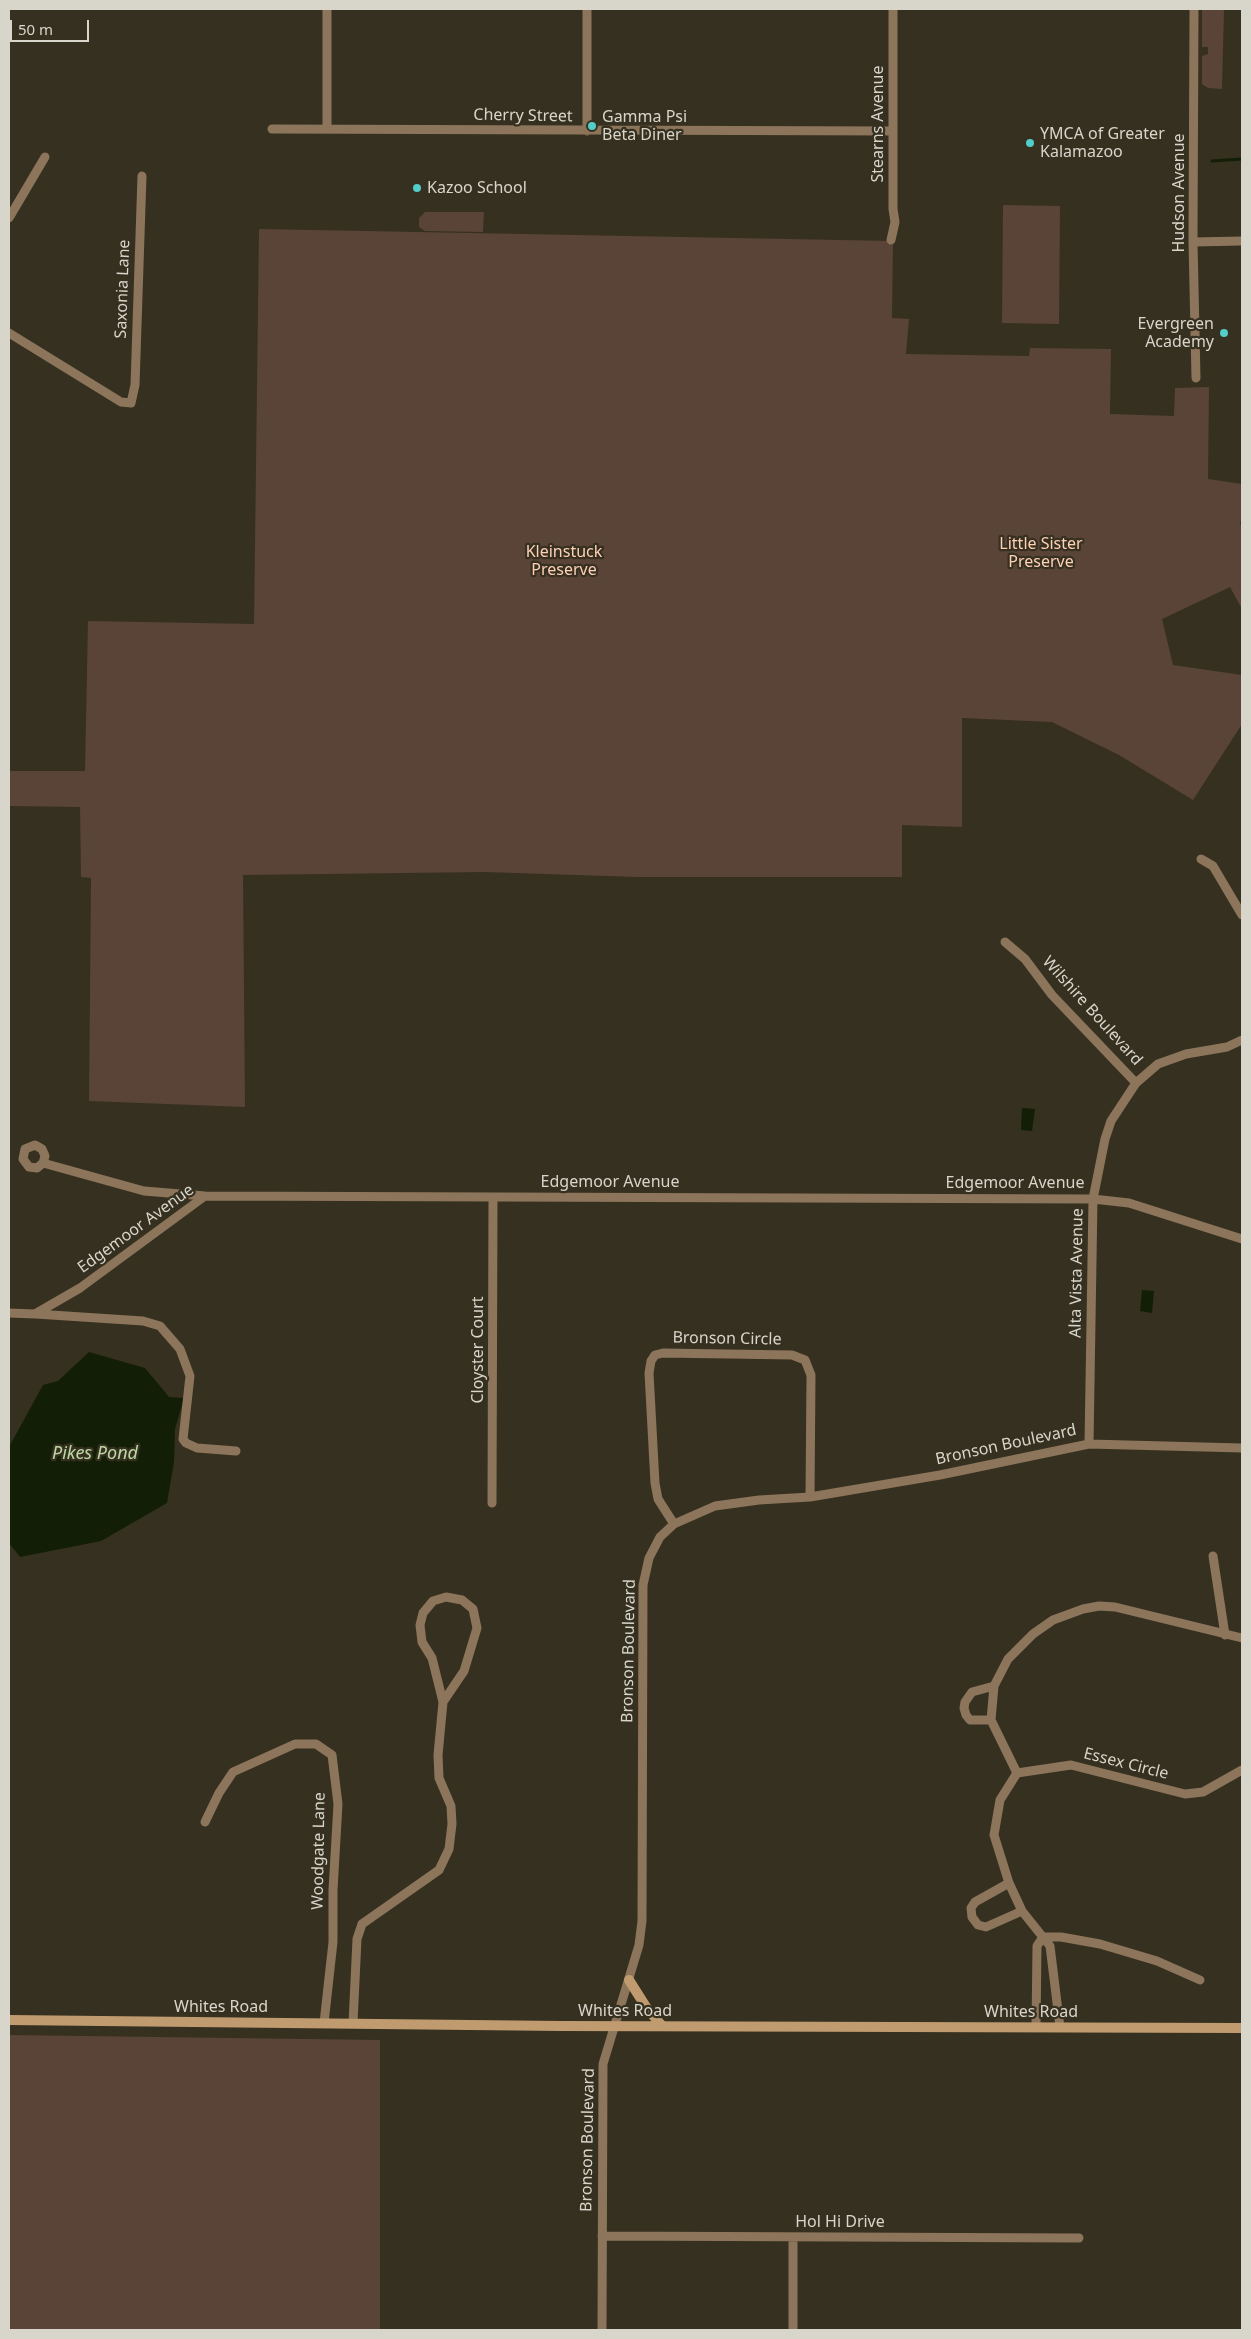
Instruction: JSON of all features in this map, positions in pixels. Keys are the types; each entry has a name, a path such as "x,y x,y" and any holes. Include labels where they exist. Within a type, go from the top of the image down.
{"street":[{"path":"327,9 327,128"},
{"path":"587,9 587,132"},
{"name":"Stearns Avenue","path":"891,240 895,222 893,209 892,131 893,9"},
{"name":"Hudson Avenue","path":"1194,9 1193,242 1196,378"},
{"name":"Cherry Street","path":"272,129 327,128 587,132 892,131"},
{"path":"9,218 45,157"},
{"name":"Saxonia Lane","path":"9,333 121,402 131,403 135,385 142,176"},
{"path":"1193,242 1242,241"},
{"path":"1202,859 1213,866 1242,914"},
{"name":"Wilshire Boulevard","path":"1005,942 1025,959 1052,995 1136,1083 1158,1064 1186,1054 1227,1047 1242,1040"},
{"name":"Alta Vista Avenue","path":"1089,1444 1093,1198 1105,1139 1111,1120 1136,1083"},
{"path":"43,1163 144,1191 205,1196"},
{"name":"Edgemoor Avenue","path":"36,1314 80,1288 205,1196 1093,1198 1129,1203 1242,1239"},
{"name":"Cloyster Court","path":"492,1503 493,1197"},
{"path":"9,1313 143,1321 160,1326 180,1349 190,1376 183,1439 186,1443 197,1448 236,1451"},
{"name":"Bronson Circle","path":"674,1524 658,1499 654,1473 648,1373 651,1361 655,1355 663,1353 792,1355 805,1360 811,1375 810,1497"},
{"name":"Bronson Boulevard","path":"602,2330 603,2064 630,1980 639,1945 642,1921 643,1585 645,1570 653,1548 674,1524 715,1506 760,1500 810,1497 940,1475 1089,1444 1242,1448"},
{"path":"1213,1556 1225,1635"},
{"path":"353,2024 357,1939 362,1924 438,1870 448,1848 452,1824 451,1806 438,1778 438,1755 443,1702 432,1658 422,1642 420,1625 423,1612 433,1601 446,1597 462,1600 473,1609 477,1628 464,1671 443,1702"},
{"path":"1060,2027 1050,1946 1022,1910 1009,1883 994,1835 1000,1800 1017,1773 991,1720 994,1686 1008,1659 1032,1634 1053,1620 1083,1609 1115,1606 1242,1638"},
{"path":"991,1720 970,1720 964,1708 965,1702 972,1692 994,1686"},
{"name":"Woodgate Lane","path":"205,1822 219,1793 233,1772 295,1744 316,1744 332,1755 338,1804 333,1890 333,1942 324,2023"},
{"name":"Essex Circle","path":"1017,1773 1071,1765 1186,1794 1203,1792 1242,1770"},
{"path":"1009,1883 975,1902 971,1908 972,1917 978,1925 986,1928 1022,1910"},
{"path":"1043,1937 1062,1937 1100,1944 1157,1961 1200,1980"},
{"path":"1036,2027 1037,1946 1043,1937"},
{"path":"630,1980 646,2007 662,2026"},
{"name":"Whites Road","path":"9,2020 616,2026 1242,2028"},
{"name":"Hol Hi Drive","path":"602,2236 1079,2238"},
{"path":"793,2237 793,2330"}],"green space":[{"path":"1202,9 1224,9 1222,89 1208,88 1202,84 1202,56 1208,54 1208,47 1202,47"},
{"path":"1003,205 1060,206 1059,324 1002,323"},
{"path":"425,212 484,212 483,232 425,231 419,227 419,218"},
{"name":"Kleinstuck Preserve","path":"259,229 893,241 892,318 909,319 906,354 1029,356 1030,348 1111,349 1110,414 1174,416 1175,388 1209,387 1208,479 1242,484 1242,519 1240,522 1242,532 1242,609 1230,587 1162,619 1173,665 1242,675 1242,724 1193,800 1119,755 1052,722 962,718 962,827 902,825 902,877 637,877 485,872 243,875 245,1107 89,1101 91,878 81,877 80,807 9,806 9,771 85,771 88,621 254,624"},
{"path":"9,2035 380,2040 380,2330 9,2330"}],"water":[{"path":"1022,1108 1035,1109 1032,1131 1021,1130"},
{"path":"1142,1290 1154,1291 1152,1313 1140,1311"},
{"name":"Pikes Pond","path":"89,1352 145,1368 169,1397 184,1398 175,1429 174,1462 167,1503 101,1541 20,1557 9,1543 9,1447 43,1385 58,1381"}],"waterway":[{"path":"1212,161 1242,159"}],"place":[{"name":"Gamma Psi Beta Diner","path":"592,126"},
{"name":"YMCA of Greater Kalamazoo","path":"1030,143"},
{"name":"Kazoo School","path":"417,188"},
{"name":"Evergreen Academy","path":"1224,333"}],"park label":[{"name":"Little Sister Preserve","path":"1041,553"}]}
